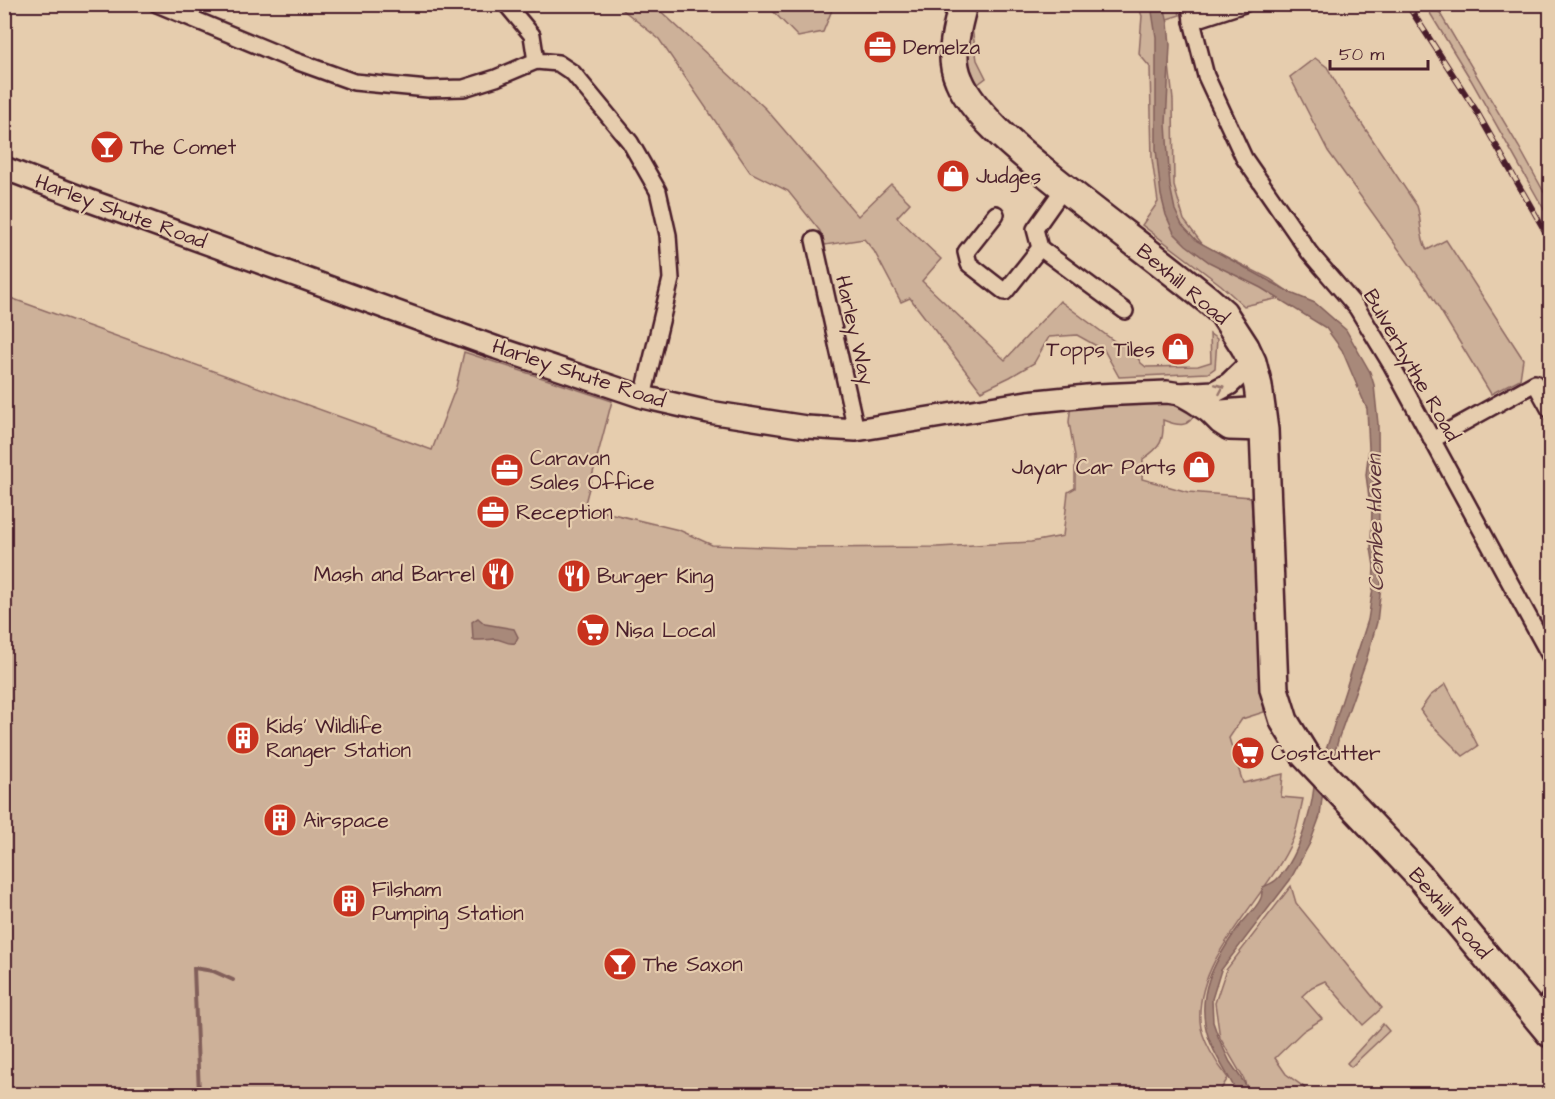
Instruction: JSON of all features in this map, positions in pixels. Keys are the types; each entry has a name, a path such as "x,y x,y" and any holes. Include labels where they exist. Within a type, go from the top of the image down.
{"highway":[{"name":"Bexhill Road","path":"963,4 954,50 954,65 964,90 993,128 1064,188 1184,280 1223,313 1235,329 1252,362 1263,419 1274,689 1284,721 1305,755 1423,880 1546,1016"}],"main road":[{"name":"Harley Shute Road","path":"4,168 497,348 643,396 709,412 806,427 856,430 1027,402 1108,394 1202,393 1223,388 1252,362"},
{"name":"Harley Shute Road","path":"1180,394 1209,412 1229,429 1263,419"}],"street":[{"path":"157,4 290,59 354,82 428,89 464,88 536,62 558,63 573,74 630,142 658,191 668,235 671,279 643,396"},
{"path":"506,4 532,35 536,62"},
{"name":"Bulverhythe Road","path":"1190,4 1206,76 1244,158 1309,252 1357,308 1391,364 1551,656"},
{"path":"1192,21 1244,4"},
{"path":"1064,188 1035,230 1040,248 1125,311"},
{"path":"996,214 966,252 969,264 1005,292 1040,248"},
{"name":"Harley Way","path":"814,240 856,430"},
{"path":"1432,440 1535,382 1551,410"}],"shaded area":[{"path":"617,5 654,5 766,109 858,216 891,184 910,203 897,217 941,259 922,281 1005,360 1060,301 1121,346 1127,341 1146,367 1198,366 1211,362 1210,334 1217,339 1215,368 1208,373 1119,377 1104,350 1077,335 1049,337 1034,363 981,391 910,298 901,302 874,251 864,239 825,245 820,231 788,191 750,172 659,39"},
{"path":"767,5 890,5 883,11 832,10 823,32 798,37"},
{"path":"1138,5 1177,5 1180,15 1164,20 1173,100 1174,186 1184,220 1203,245 1270,279 1293,295 1244,306 1221,285 1142,225 1158,202 1152,159 1150,67 1139,54 1142,16"},
{"path":"1425,5 1435,5 1519,147 1550,203 1550,220 1471,80"},
{"path":"970,27 977,60 986,78 978,84 968,57 967,43"},
{"path":"1315,58 1327,67 1346,100 1417,206 1427,250 1446,240 1523,359 1520,379 1491,394 1428,290 1328,151 1290,77"},
{"path":"5,296 432,450 456,387 464,352 612,401 584,507 679,530 712,545 794,548 937,547 1031,542 1063,536 1068,492 1075,488 1075,457 1069,422 1071,403 1168,394 1195,411 1186,424 1163,420 1163,433 1158,447 1143,459 1142,479 1188,492 1251,497 1264,712 1242,719 1229,738 1243,783 1283,774 1281,797 1303,799 1293,839 1282,861 1221,950 1209,973 1202,996 1200,1021 1203,1036 1228,1078 1218,1094 5,1094"},
{"path":"1446,684 1478,746 1463,756 1420,710 1430,696"},
{"path":"1291,886 1296,903 1382,1008 1363,1025 1325,981 1312,987 1302,996 1322,1019 1303,1031 1275,1058 1286,1074 1305,1088 1300,1094 1248,1094 1244,1079 1220,1038 1215,1003 1226,970"},
{"path":"1383,1024 1389,1031 1351,1067 1347,1063"}],"water":[{"name":"Combe Haven","path":"1151,5 1164,5 1168,23 1170,45 1166,124 1170,186 1175,210 1182,225 1197,241 1293,294 1315,303 1346,330 1370,372 1374,385 1378,424 1382,577 1377,622 1366,661 1339,737 1322,798 1320,816 1310,843 1290,880 1221,970 1212,999 1213,1022 1219,1039 1230,1062 1252,1094 1237,1094 1214,1052 1205,1021 1205,993 1221,954 1237,929 1258,904 1263,887 1275,881 1284,872 1302,837 1314,787 1368,620 1374,566 1371,548 1372,505 1366,475 1369,448 1367,409 1342,350 1326,328 1261,288 1209,262 1174,233 1161,195 1156,149 1156,37"},
{"path":"478,618 485,624 514,629 518,637 515,643 494,639 473,640 472,622"}],"waterway":[{"path":"199,1094 194,968 213,971 233,980"}],"railway":[{"path":"1407,4 1477,112 1550,240"}],"place":[{"name":"Demelza","path":"880,47"},
{"name":"The Comet","path":"107,147"},
{"name":"Judges","path":"953,176"},
{"name":"Topps Tiles","path":"1178,349"},
{"name":"Jayar Car Parts","path":"1199,467"},
{"name":"Caravan Sales Office","path":"507,470"},
{"name":"Reception","path":"493,512"},
{"name":"Mash and Barrel","path":"498,574"},
{"name":"Burger King","path":"574,576"},
{"name":"Nisa Local","path":"593,630"},
{"name":"Kids' Wildlife Ranger Station","path":"243,738"},
{"name":"Costcutter","path":"1248,753"},
{"name":"Airspace","path":"280,820"},
{"name":"Filsham Pumping Station","path":"349,901"},
{"name":"The Saxon","path":"620,964"}]}
